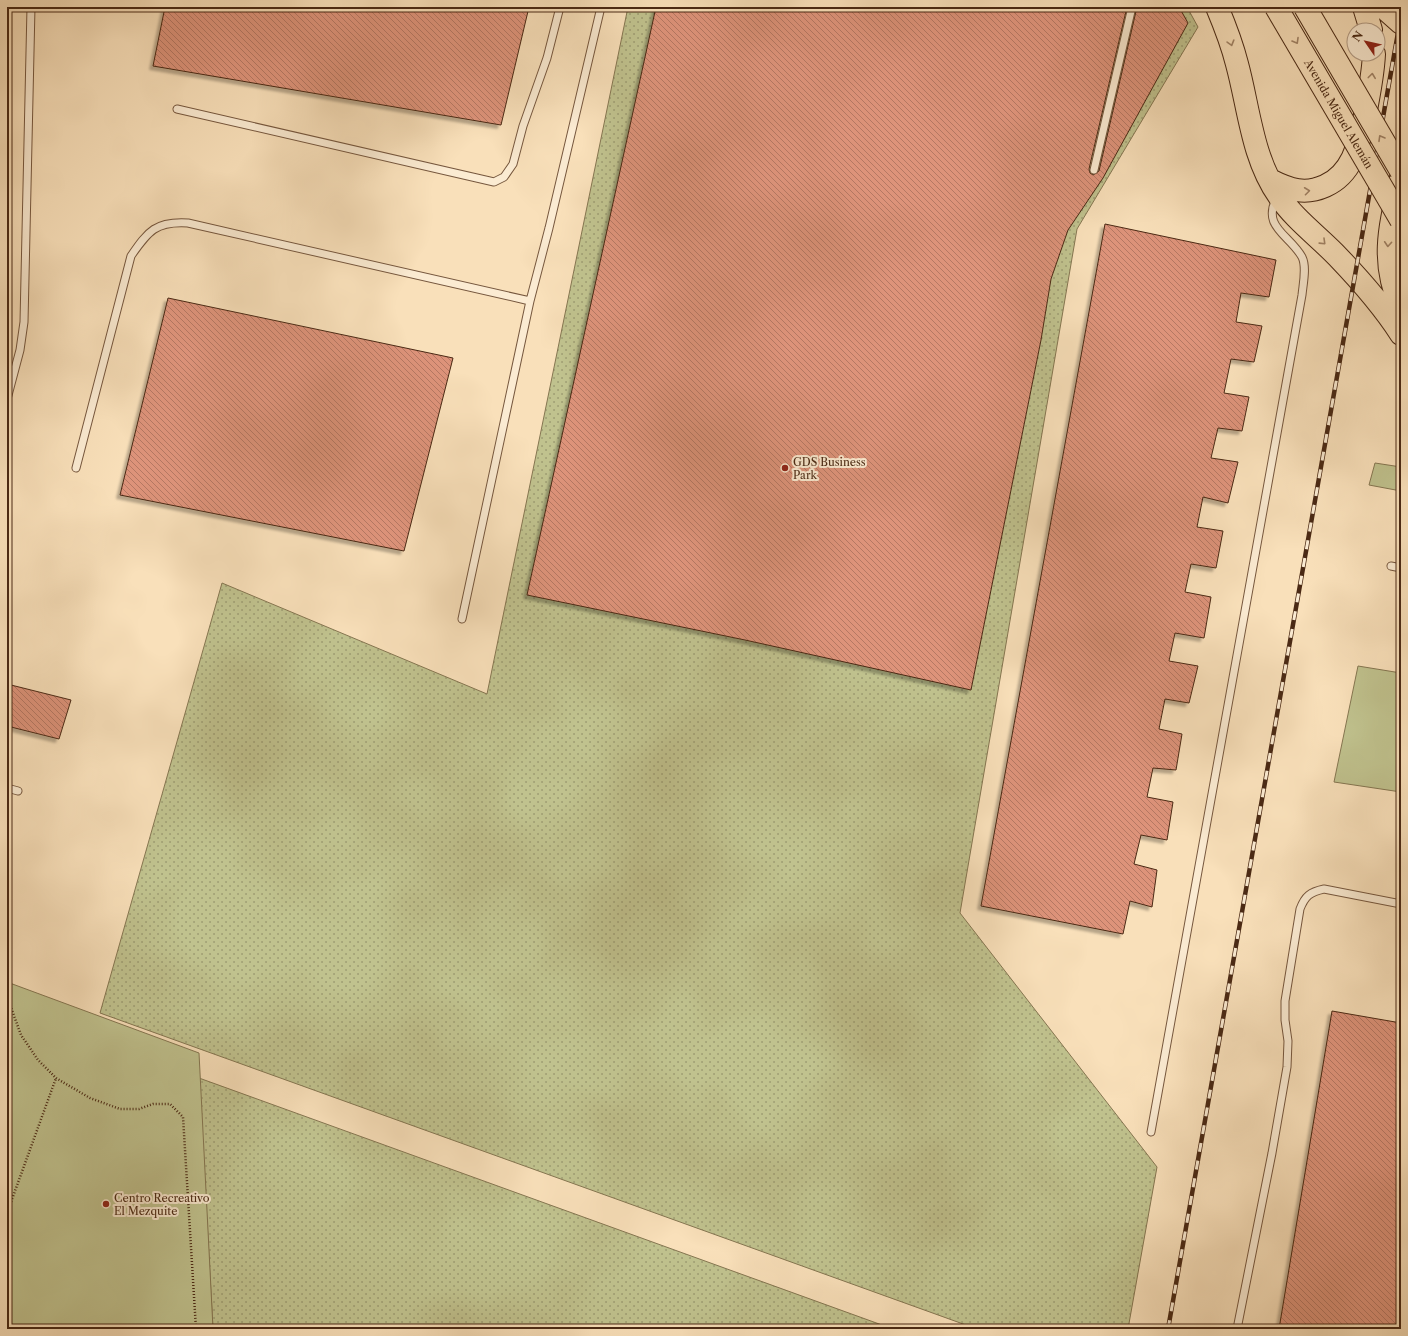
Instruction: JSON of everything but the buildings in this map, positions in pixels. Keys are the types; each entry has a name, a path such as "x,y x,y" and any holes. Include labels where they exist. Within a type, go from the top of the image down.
{"highway":[{"path":"1217,7 1228,30 1257,148 1290,210 1338,257 1383,306 1401,334"},
{"name":"Avenida Miguel Alemán","path":"1276,7 1401,220"},
{"path":"1305,7 1401,171"},
{"path":"1364,7 1369,22"},
{"path":"1383,7 1401,23"},
{"path":"1278,188 1295,191 1312,190 1334,182 1345,173 1359,144 1369,95 1373,62"},
{"path":"1401,178 1388,235 1387,252 1390,274 1401,308"}],"lane":[{"path":"7,399 20,350 24,322 31,7"},
{"path":"177,109 494,182 504,177 513,164 523,126 547,58 560,7"},
{"path":"462,619 530,301 549,228 601,7"},
{"path":"1094,170 1132,7"},
{"path":"1151,1132 1302,294 1302,258 1272,220 1272,208 1278,188"},
{"path":"76,468 131,256 143,238 162,224 174,222 188,223 530,301"},
{"path":"1390,566 1401,568"},
{"path":"7,788 18,791"},
{"path":"1237,1329 1272,1153 1287,1067 1288,1041 1285,1020 1285,1002 1300,909 1304,898 1312,892 1324,889 1401,904"}],"path":[{"path":"7,1001 9,1002 21,1035 38,1060 56,1078 90,1098 120,1109 139,1109 153,1104 170,1104 183,1117 196,1329"},
{"path":"7,1213 56,1078"}],"green space":[{"path":"628,7 1187,7 1198,27 1077,229 960,913 1157,1167 1128,1329 977,1329 100,1013 222,583 487,694"},
{"path":"1375,463 1401,467 1401,491 1369,485"},
{"path":"1358,666 1401,673 1401,792 1334,782"},
{"name":"Centro Recreativo El Mezquite","path":"7,982 199,1053 213,1329 7,1329"},
{"path":"199,1078 893,1329 213,1329"}],"railway":[{"path":"1168,1329 1401,16"}],"place":[{"name":"GDS Business Park","path":"785,468"},
{"name":"Centro Recreativo El Mezquite","path":"106,1204"}]}
